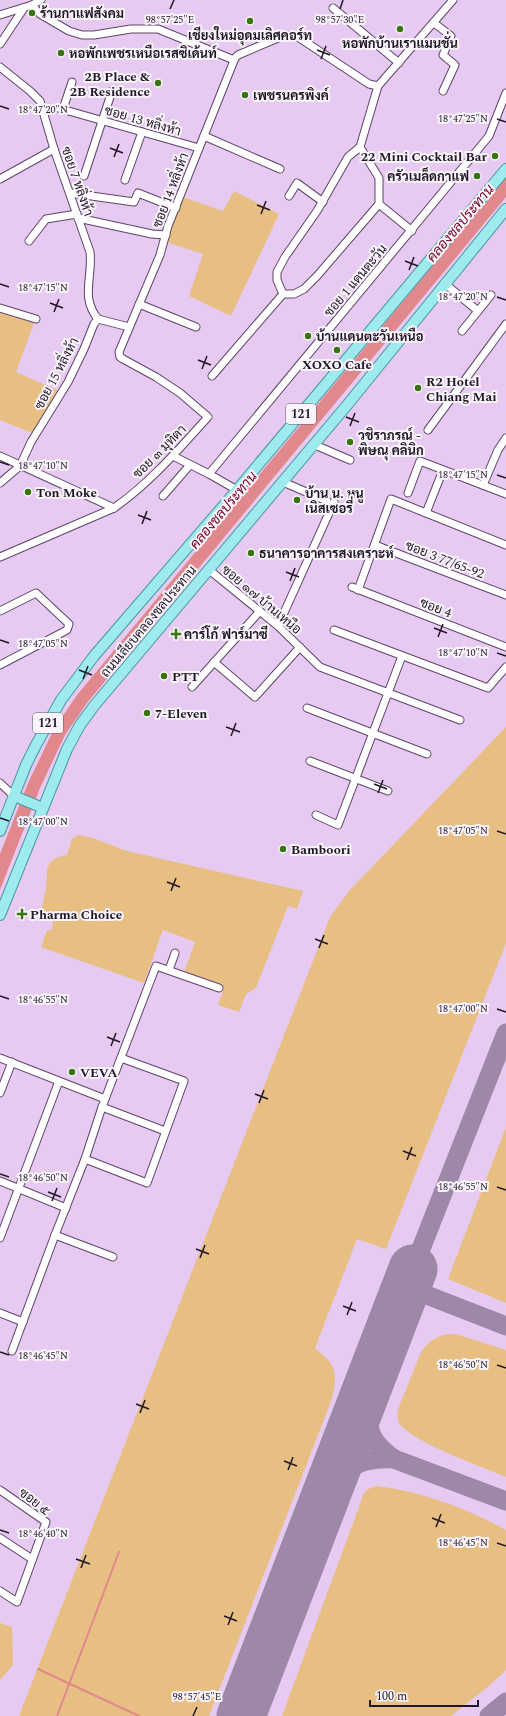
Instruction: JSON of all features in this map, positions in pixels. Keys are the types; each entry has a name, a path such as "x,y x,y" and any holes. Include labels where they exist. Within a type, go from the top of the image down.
{"main road":[{"name":"ถนนเลียบคลองชลประทาน","path":"0,831 16,797 36,745 61,700 94,656 237,490 506,169"},
{"name":"ถนนเลียบคลองชลประทาน","path":"0,915 39,806 67,749 80,726 94,706 315,444 444,283 504,214"},
{"path":"16,797 39,806"}],"street":[{"path":"0,15 24,8 41,0"},
{"path":"283,294 277,280 277,272 285,257 323,202 348,157 360,147 379,85 453,0"},
{"path":"32,5 40,14 69,31 82,35 94,35 131,29 158,29 234,60 238,55 285,35 291,35 298,37 369,84 379,85"},
{"path":"0,44 24,8"},
{"path":"333,8 399,63"},
{"path":"434,22 451,36 443,55 455,65 443,91"},
{"name":"ซอย 14 หลิ่งห้า","path":"128,327 160,255 176,208 234,60"},
{"name":"ซอย 7 หลิ่งห้า","path":"0,67 40,101 54,149 90,252 92,266 88,298 91,310 98,319"},
{"name":"ซอย 13 หลิ่งห้า","path":"72,82 60,109 199,148"},
{"path":"84,176 112,90"},
{"name":"ซอย 1 แดนตะวัน","path":"209,474 412,231 489,136 506,93"},
{"path":"125,180 142,132"},
{"path":"204,136 280,170"},
{"path":"212,376 283,294 294,294 304,289 379,204 379,178 360,147"},
{"path":"0,179 54,149"},
{"path":"289,196 297,182 323,202"},
{"path":"70,193 134,202 138,193 176,208"},
{"path":"379,204 412,231"},
{"path":"29,241 46,219 77,216 152,234 166,235"},
{"path":"444,283 478,312"},
{"path":"462,331 491,295"},
{"path":"139,304 196,327"},
{"path":"0,308 36,319"},
{"path":"98,319 128,327"},
{"name":"ซอย 15 หลิ่งห้า","path":"20,466 32,442 68,382 84,350 94,324 98,319"},
{"path":"428,430 506,324"},
{"name":"ซอย ๓ มุทิตา","path":"0,557 114,508 129,498 173,456 208,417 180,393 120,357 119,352 128,327"},
{"path":"483,485 498,450 506,438"},
{"path":"315,444 350,460"},
{"path":"0,456 114,508"},
{"path":"173,456 237,490"},
{"path":"408,493 420,461 506,494"},
{"path":"163,496 190,465"},
{"path":"0,483 20,466"},
{"path":"426,513 443,470"},
{"path":"278,626 331,501 283,482"},
{"path":"375,545 391,499 506,545"},
{"name":"ซอย 4","path":"375,545 355,588 506,647"},
{"name":"ซอย 3 77/65-92","path":"375,545 506,595"},
{"name":"ซอย ๑๗ บ้านเหนือ","path":"208,569 278,626 320,667 460,720"},
{"path":"0,611 36,592 69,624 67,630 0,665"},
{"path":"192,687 260,611"},
{"path":"334,630 488,688 506,667"},
{"path":"214,662 255,697 300,647"},
{"path":"316,815 338,824 402,656"},
{"path":"307,708 427,754"},
{"path":"310,761 388,792"},
{"path":"0,784 16,797"},
{"path":"169,970 175,953"},
{"path":"12,1351 156,966 219,988"},
{"path":"0,1058 105,1099"},
{"path":"85,1159 147,1183 184,1081 121,1058"},
{"path":"0,1094 12,1062"},
{"path":"0,1238 59,1081"},
{"path":"102,1107 165,1131"},
{"path":"0,1181 66,1208"},
{"path":"55,1235 113,1257"},
{"path":"0,1313 23,1322"},
{"name":"ซอย ๕","path":"0,1490 46,1522 17,1602 0,1591"},
{"path":"0,1538 32,1559"}],"shaded area":[{"path":"506,177 506,197 87,703 65,735 40,788 0,890 0,854 28,783 54,729 77,695"},
{"path":"234,191 279,214 231,316 189,296 203,254 166,242 183,197 223,211"},
{"path":"0,311 34,323 16,372 59,391 32,433 0,420"},
{"path":"506,727 506,943 386,1249 357,1239 315,1348 326,1357 334,1371 335,1382 332,1399 209,1716 19,1716 330,917 349,891"},
{"path":"78,835 92,838 131,852 303,891 297,909 288,906 256,988 246,994 239,1012 218,1005 224,987 184,973 195,942 163,930 144,983 41,947 47,930 52,930 54,913 41,911 46,888 47,870 50,862 58,857 67,855 72,839"},
{"path":"506,1127 506,1303 448,1279"},
{"path":"448,1334 456,1334 506,1350 506,1477 433,1446 407,1431 398,1421 398,1409 421,1352 426,1345 433,1340"},
{"path":"377,1486 411,1492 444,1502 476,1515 506,1530 506,1670 490,1685 451,1716 282,1716 364,1493 370,1488"},
{"path":"0,1623 12,1627 13,1665 0,1680"}],"waterway":[{"path":"57,1716 119,1552"},
{"path":"38,1669 139,1716"}],"taxiway":[{"path":"413,1269 506,1033"},
{"path":"406,1287 506,1326"},
{"path":"370,1382 367,1404 369,1427 377,1444 394,1459"},
{"path":"323,1502 337,1482 351,1468 359,1463 380,1459 394,1459 506,1501"},
{"path":"489,1716 506,1702"}],"runway":[{"path":"241,1716 413,1269"}],"place":[{"name":"ร้านกาแฟสังคม","path":"32,13"},
{"name":"เชียงใหม่อุดมเลิศคอร์ท","path":"250,21"},
{"name":"หอพักบ้านเราแมนชั่น","path":"400,29"},
{"name":"หอพักเพชรเหนือเรสซิเด้นท์","path":"61,53"},
{"name":"2B Place & 2B Residence","path":"158,83"},
{"name":"เพชรนครพิงค์","path":"245,95"},
{"name":"22 Mini Cocktail Bar","path":"495,156"},
{"name":"ครัวเมล็ดกาแฟ","path":"477,176"},
{"name":"บ้านแดนตะวันเหนือ","path":"308,336"},
{"name":"XOXO Cafe","path":"337,350"},
{"name":"R2 Hotel Chiang Mai","path":"418,388"},
{"name":"วชิราภรณ์ - พิษณุ คลินิก","path":"350,442"},
{"name":"Ton Moke","path":"28,492"},
{"name":"บ้าน น. หนู เนิสเซอรี่","path":"297,500"},
{"name":"ธนาคารอาคารสงเคราะห์","path":"251,553"},
{"name":"คาร์โก้ ฟาร์มาซี","path":"176,634"},
{"name":"PTT","path":"164,676"},
{"name":"7-Eleven","path":"147,713"},
{"name":"Bamboori","path":"283,849"},
{"name":"Pharma Choice","path":"22,914"},
{"name":"VEVA","path":"72,1072"}],"water label":[{"name":"คลองชลประทาน","path":"460,223"},
{"name":"คลองชลประทาน","path":"223,510"}]}
